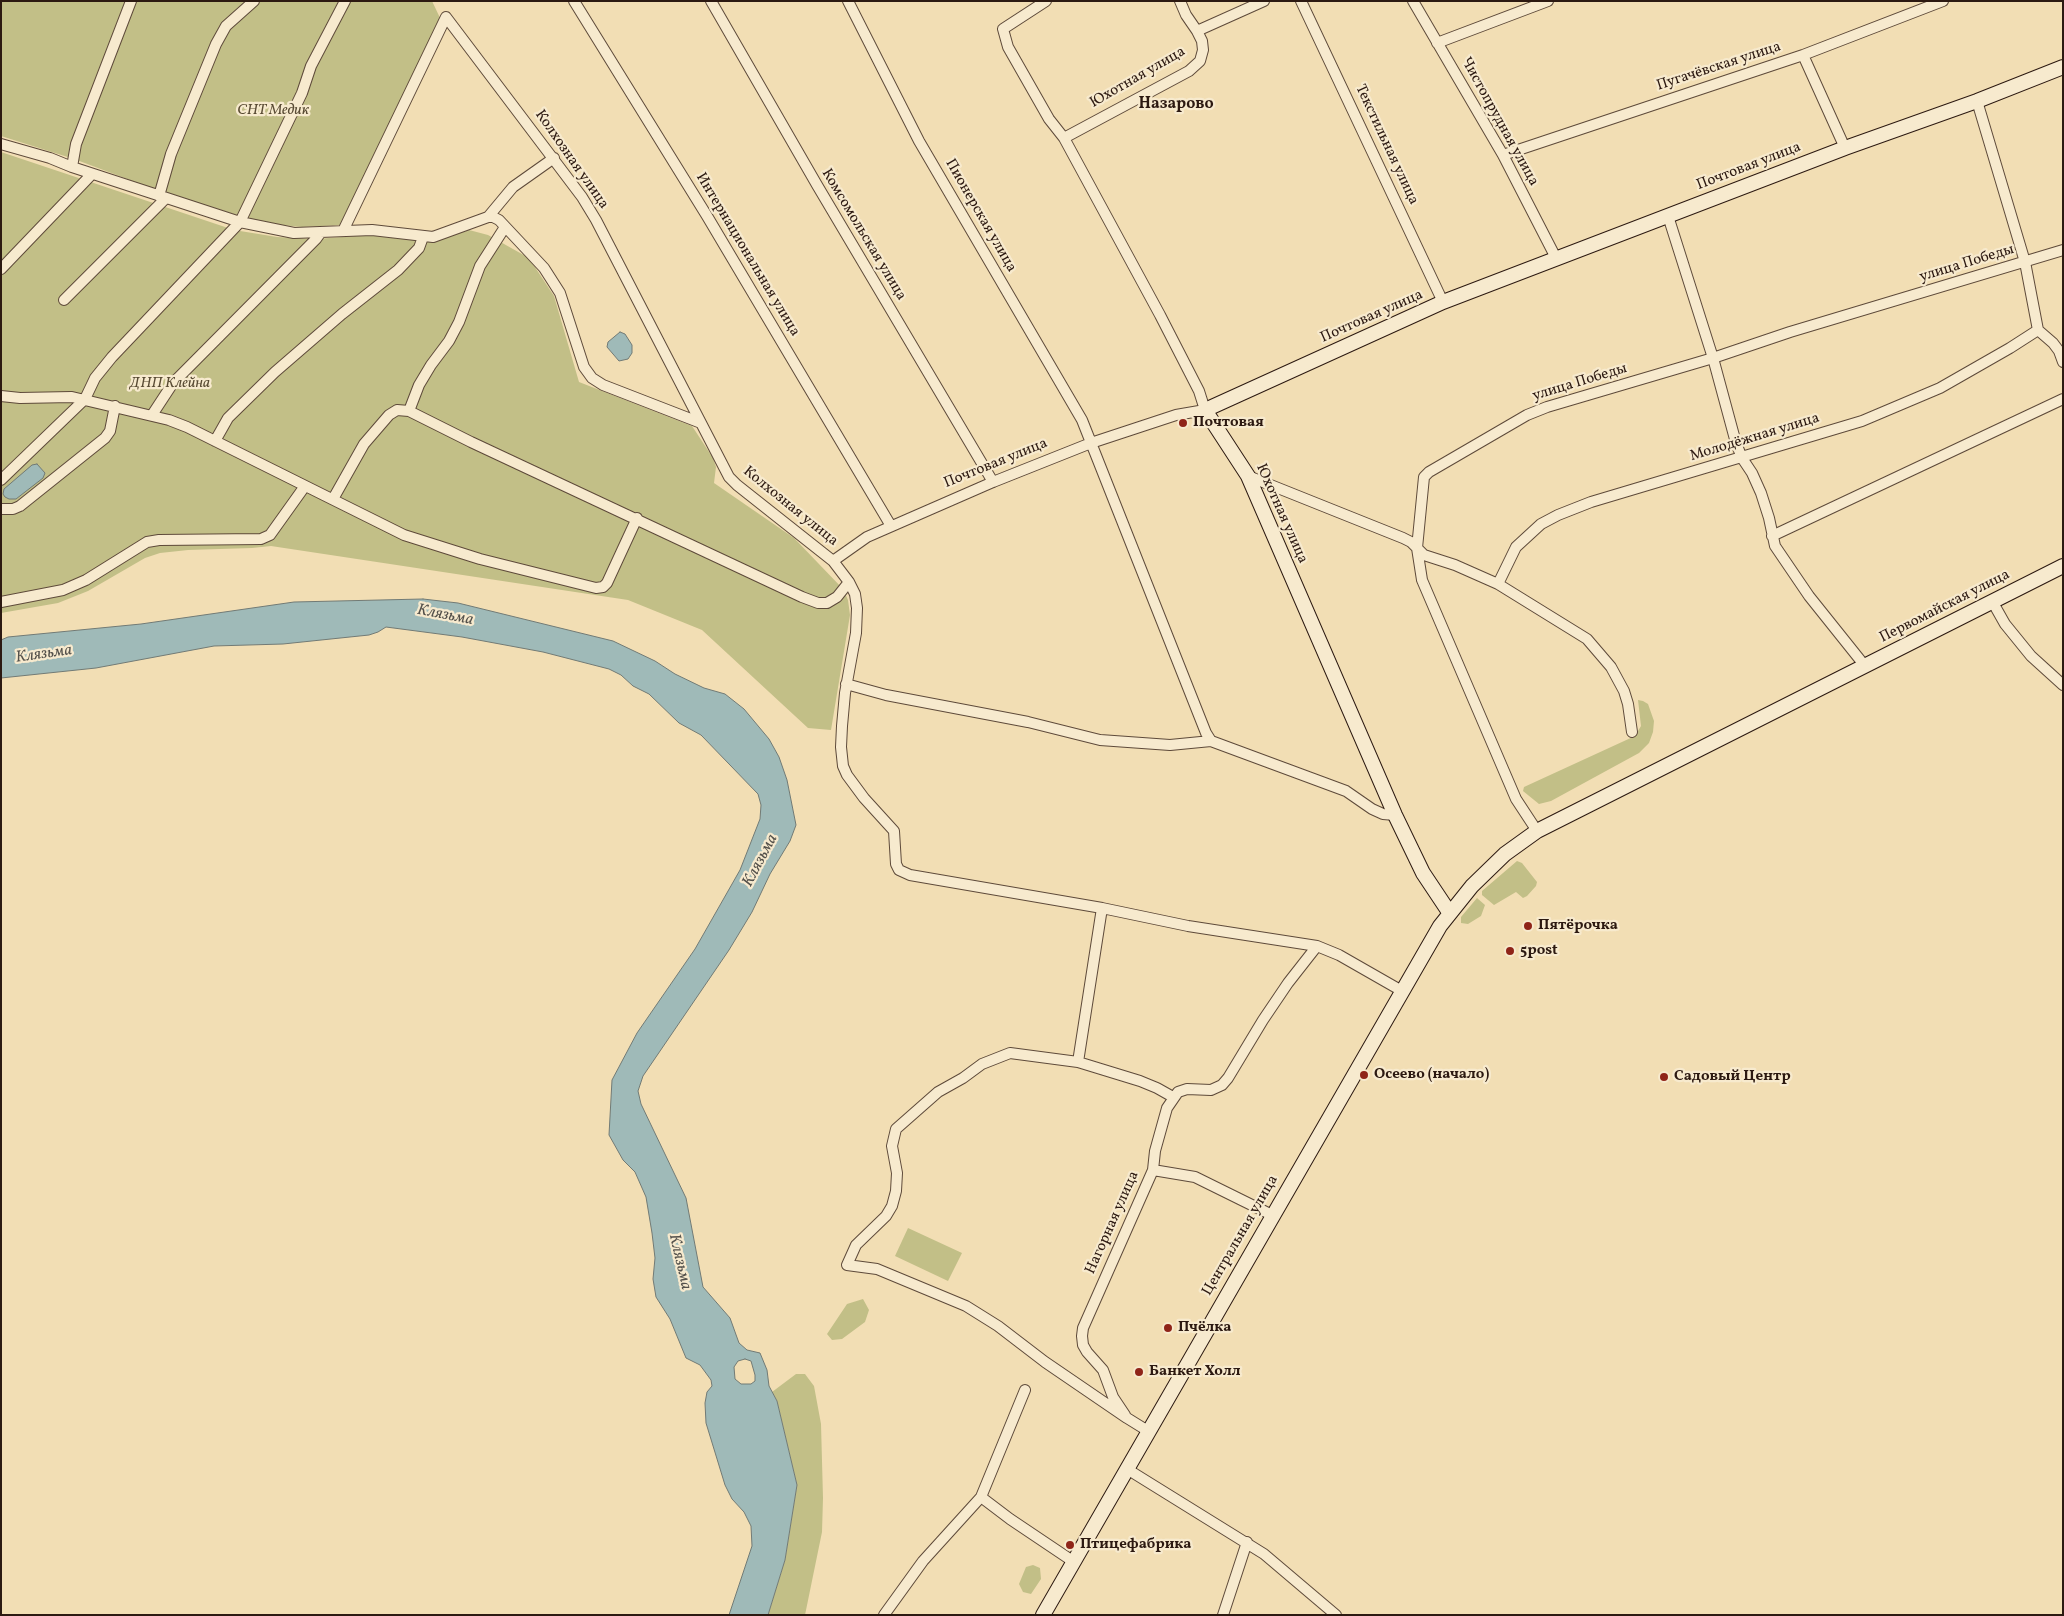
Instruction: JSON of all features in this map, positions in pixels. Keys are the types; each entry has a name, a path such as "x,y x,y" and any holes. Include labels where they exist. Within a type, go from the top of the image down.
{"main road":[{"name":"Почтовая улица","path":"1205,410 1443,302 1845,148 1977,101 2063,67"},
{"name":"Юхотная улица","path":"1205,410 1248,476 1395,815 1423,873 1449,912"},
{"name":"Первомайская улица","path":"1537,831 2063,566"},
{"name":"Центральная улица","path":"1043,1615 1440,926 1449,912 1485,872 1505,854 1537,831"}],"street":[{"path":"72,167 76,144 131,1"},
{"path":"64,300 163,197 171,154 216,44 226,26 254,1"},
{"path":"1,480 85,399 95,378 112,357 240,222 302,93 312,66 345,1"},
{"name":"Интернациональная улица","path":"574,1 707,216 891,526"},
{"name":"Комсомольская улица","path":"711,1 817,185 993,482"},
{"name":"Пионерская улица","path":"848,1 918,141 1082,420 1206,733 1211,741"},
{"name":"Юхотная улица","path":"1046,1 1004,29 1008,47 1049,119 1064,138 1199,391 1205,410"},
{"name":"Юхотная улица","path":"1064,138 1189,71 1200,61 1203,50 1202,41 1180,1"},
{"name":"Юхотная улица","path":"1197,31 1264,1"},
{"name":"Текстильная улица","path":"1301,1 1443,302"},
{"name":"Чистопрудная улица","path":"1413,1 1502,154 1556,258"},
{"path":"1437,43 1548,1"},
{"name":"Пугачёвская улица","path":"1502,154 1803,55 1944,1"},
{"name":"Колхозная улица","path":"343,231 446,17 582,197 596,220 729,477 736,485 833,561"},
{"path":"1803,55 1845,148"},
{"path":"1977,101 2025,262 2038,330 2058,341 2063,362"},
{"path":"1,144 50,158 92,174 240,222 294,233 372,230 433,237 488,217 493,217 544,268 560,293 584,367 592,378 603,385 702,423"},
{"path":"488,217 513,187 554,158"},
{"path":"1,269 81,188 92,174"},
{"path":"1668,216 1713,358 1742,458 1762,493 1770,518 1775,546 1809,596 1864,666"},
{"path":"409,410 419,385 431,365 449,342 459,322 480,266 505,227"},
{"path":"152,415 173,383 311,245 321,232"},
{"path":"215,441 228,418 275,372 342,314 398,270 419,248 423,237"},
{"name":"улица Победы","path":"1537,831 1516,800 1422,580 1417,548 1424,477 1429,472 1527,415 1547,407 2063,250"},
{"name":"Молодёжная улица","path":"1498,584 1516,547 1541,524 1558,515 1591,502 1862,422 1940,388 2038,330"},
{"path":"1,396 20,398 72,397 152,415 188,427 372,520 404,534 480,559 596,588 603,587 607,582 637,518"},
{"path":"1772,536 2063,399"},
{"path":"1,509 13,509 20,506 105,438 110,431 115,406"},
{"path":"333,499 364,444 389,415 397,410 409,410 471,442 818,603 827,603 837,597 849,582"},
{"name":"Почтовая улица","path":"833,561 859,542 891,526 993,482 1091,443 1176,415 1205,410"},
{"path":"1248,476 1403,538 1424,555 1455,565 1498,584 1587,640 1599,651 1611,667 1624,691 1632,732"},
{"path":"1,602 63,590 86,580 147,542 159,540 261,539 270,535 305,486"},
{"path":"833,561 849,582 855,594 857,608 856,633 846,688 841,747 843,766 847,775 864,798 894,831 896,864 899,870 910,874 1102,908 1188,926 1317,946 1339,955 1402,991"},
{"path":"1992,601 2005,624 2031,656 2063,685"},
{"path":"846,688 1028,722 1100,740 1170,745 1211,741 1346,790 1372,809 1383,814 1395,815"},
{"path":"1078,1062 1102,908"},
{"path":"1148,1431 1045,1362 998,1326 966,1306 877,1269 847,1266 856,1245 886,1216 892,1206 896,1191 897,1173 892,1138 896,1129 938,1092 963,1078 982,1064 1010,1053 1078,1062 1140,1081 1174,1097 1178,1092 1187,1089 1211,1090 1222,1085 1228,1078 1283,990 1317,946"},
{"name":"Нагорная улица","path":"1127,1418 1114,1397 1103,1370 1083,1345 1082,1336 1153,1170 1160,1130 1167,1108 1174,1097"},
{"path":"1153,1170 1195,1177 1272,1215"},
{"path":"884,1615 923,1561 981,1497 1025,1390"},
{"path":"1127,1469 1247,1542 1264,1554 1336,1615"},
{"path":"981,1497 1074,1562"},
{"path":"1223,1615 1247,1542"}],"green space":[{"name":"СНТ Медик","path":"1,1 432,1 441,20 342,225 302,227 271,224 237,215 154,189 74,159 1,136"},
{"name":"ДНП Клейна","path":"1,152 234,230 277,237 316,239 367,235 432,242 469,230 488,235 529,258 554,296 579,382 692,426 713,458 716,467 714,483 794,538 843,589 848,600 850,615 831,730 808,728 702,630 628,600 271,546 160,553 145,558 88,591 58,603 1,613"},
{"path":"1638,700 1648,704 1654,721 1649,743 1639,753 1551,801 1539,804 1523,791 1524,787 1635,736 1641,726"},
{"path":"1517,861 1522,863 1537,882 1536,886 1523,898 1516,892 1494,905 1482,895 1482,891"},
{"path":"1477,898 1485,905 1481,916 1468,924 1461,923 1461,917"},
{"path":"908,1228 962,1253 948,1281 895,1256"},
{"path":"863,1299 869,1310 865,1322 842,1339 832,1340 827,1334 847,1304"},
{"path":"796,1374 805,1374 814,1386 821,1424 822,1532 805,1615 768,1615 785,1560 797,1485 777,1401 772,1392"},
{"path":"1033,1565 1040,1568 1041,1579 1031,1594 1023,1592 1019,1584 1026,1567"}],"water":[{"path":"620,332 625,334 632,345 632,353 628,359 619,361 607,347 608,342"},
{"path":"37,464 45,473 43,478 16,499 5,497 3,494 4,489 32,465"},
{"name":"Клязьма","path":"423,599 458,603 613,641 655,661 675,674 704,688 725,694 744,709 769,739 779,757 787,780 796,825 790,841 770,874 752,912 729,950 643,1076 638,1091 641,1104 686,1198 703,1287 730,1318 739,1343 747,1350 760,1353 767,1370 769,1386 777,1401 797,1485 785,1560 768,1615 729,1615 752,1546 751,1526 744,1512 732,1499 725,1485 706,1423 705,1403 707,1392 712,1386 711,1380 700,1365 686,1358 670,1319 656,1297 653,1279 655,1258 646,1197 635,1172 623,1160 609,1135 612,1080 637,1033 695,949 740,870 760,819 761,805 758,794 701,735 679,723 649,694 633,686 621,675 609,669 543,652 462,637 386,627 369,635 283,644 214,646 96,668 1,678 1,640 8,637 141,624 294,602","holes":["745,1359 751,1361 755,1381 751,1384 741,1384 735,1379 734,1367 738,1361"]}],"place":[{"name":"Почтовая","path":"1183,423"},
{"name":"Пятёрочка","path":"1528,926"},
{"name":"5post","path":"1510,951"},
{"name":"Осеево (начало)","path":"1364,1075"},
{"name":"Садовый Центр","path":"1664,1077"},
{"name":"Пчёлка","path":"1168,1328"},
{"name":"Банкет Холл","path":"1139,1372"},
{"name":"Птицефабрика","path":"1070,1545"}],"district":[{"name":"Назарово","path":"1176,105"}]}
